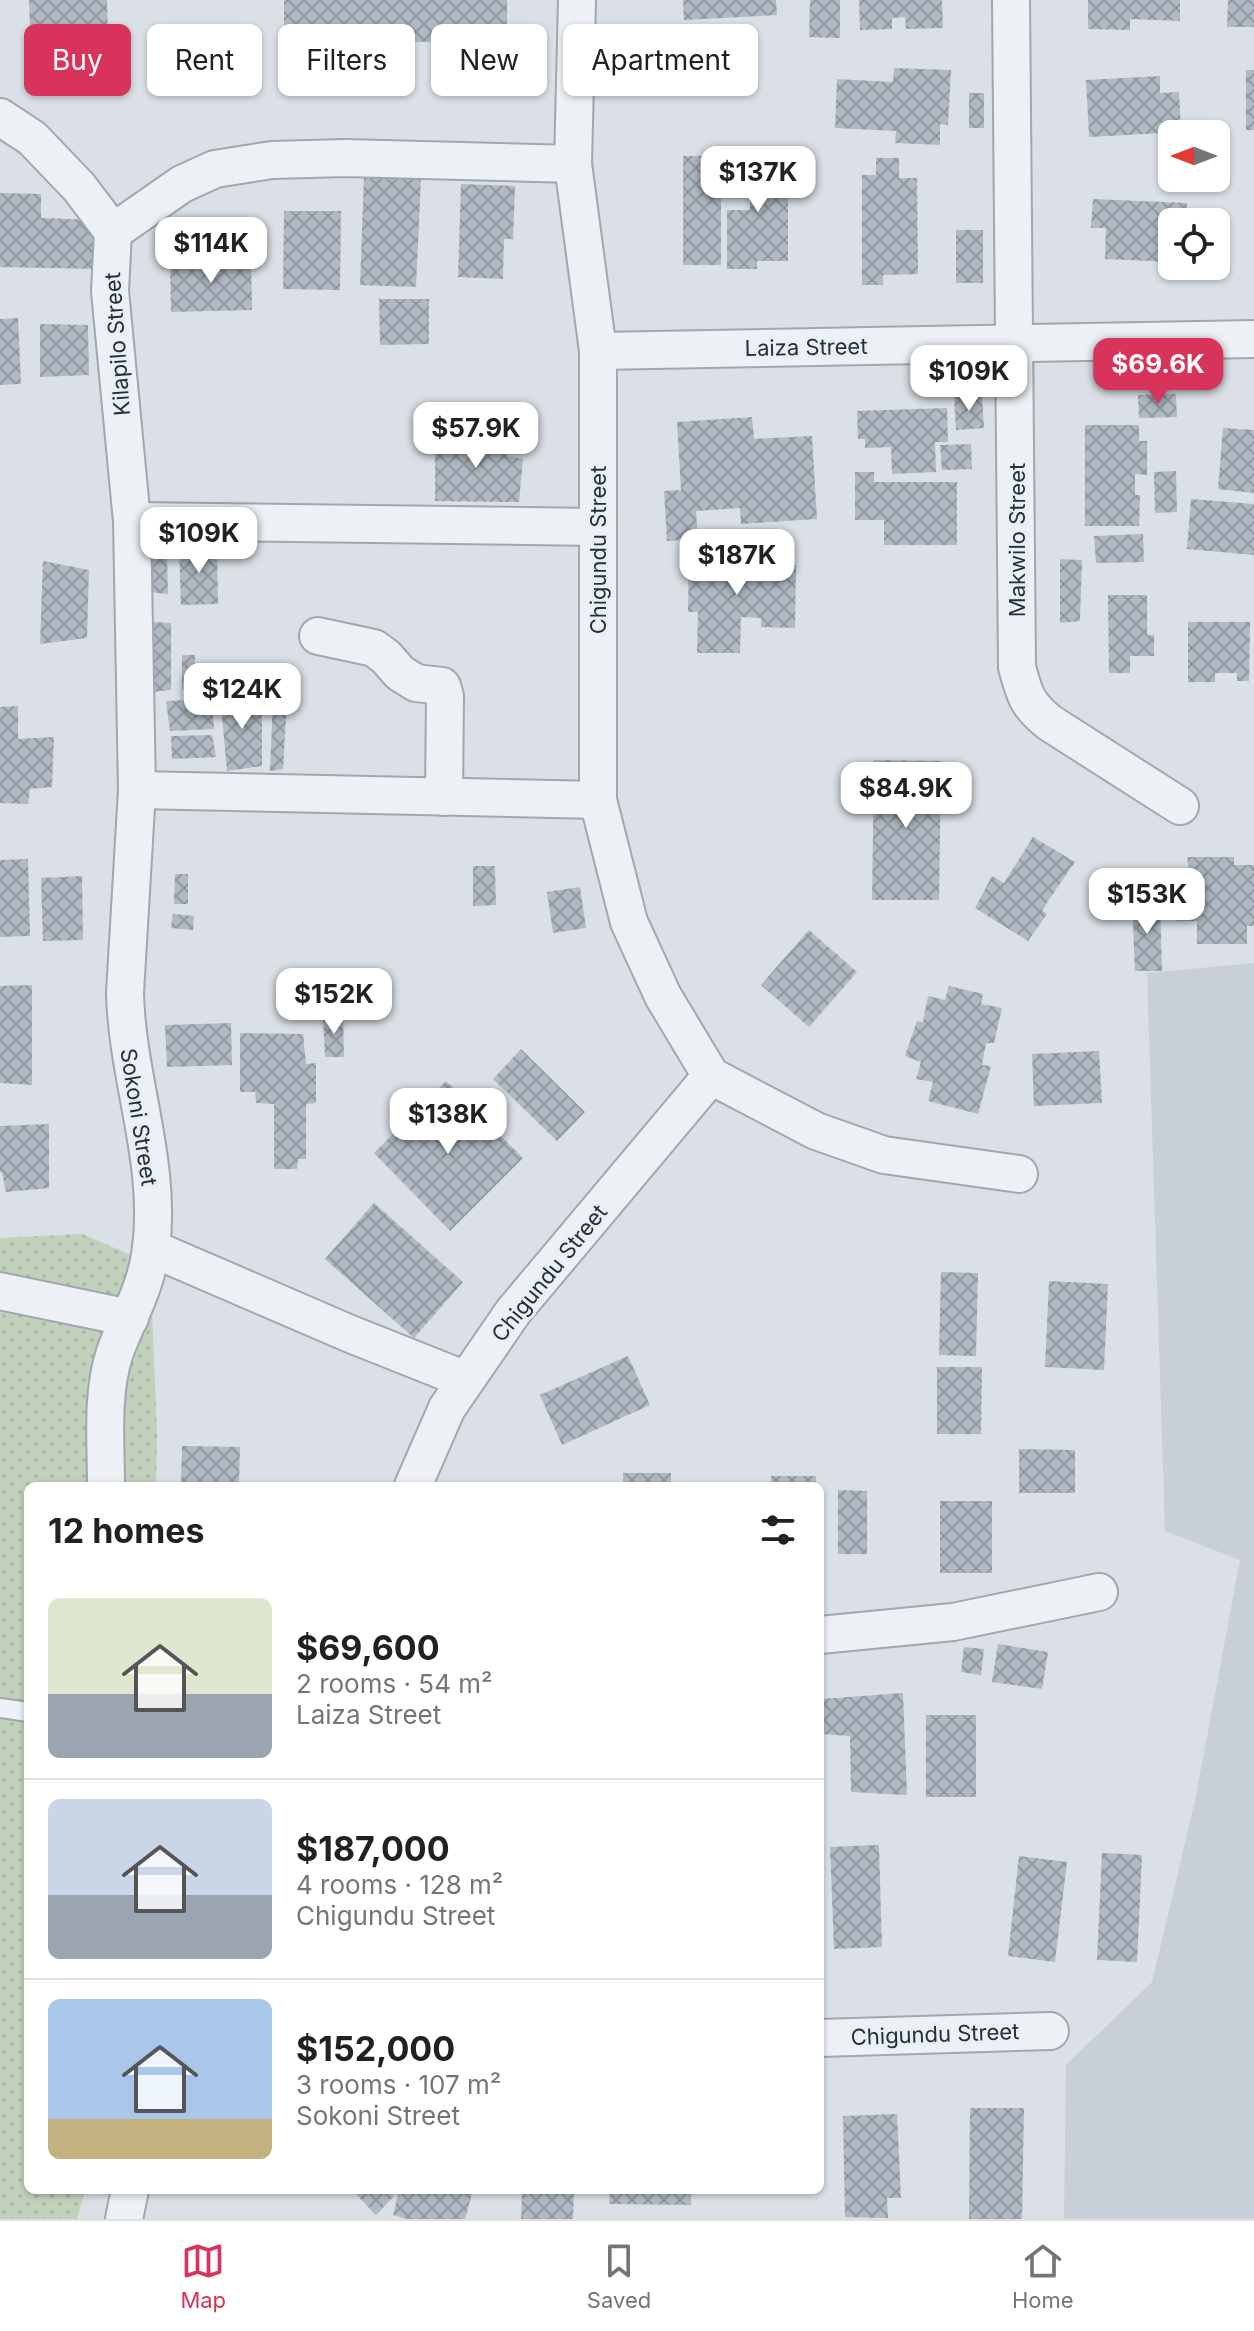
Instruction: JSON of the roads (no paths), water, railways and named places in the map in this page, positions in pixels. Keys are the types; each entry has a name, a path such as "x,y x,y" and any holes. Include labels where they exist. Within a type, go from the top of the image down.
{"street":[{"name":"Chigundu Street","path":"415,1482 447,1408 513,1312 711,1076 663,996 629,922 598,800 598,351 573,164 577,0"},
{"name":"Makwilo Street","path":"1011,0 1017,667 1023,694 1034,710 1180,806"},
{"path":"0,117 32,138 79,187 113,232 182,184 215,169 272,160 345,158 573,164"},
{"name":"Kilapilo Street","path":"113,232 110,291 132,521 137,790"},
{"name":"Laiza Street","path":"598,351 1254,339"},
{"path":"132,521 598,527"},
{"path":"318,636 374,648 400,673 416,683 442,686 445,696 444,797"},
{"path":"137,790 598,800"},
{"name":"Sokoni Street","path":"106,1482 108,1381 115,1353 142,1289 151,1248 152,1189 148,1150 126,1027 125,993 137,790"},
{"path":"711,1076 816,1131 884,1155 1019,1174"},
{"path":"151,1248 466,1380"},
{"path":"0,1291 130,1318"},
{"path":"824,1635 953,1622 1099,1592"},
{"name":"Chigundu Street","path":"824,2038 1050,2031"},
{"path":"124,2219 129,2194"}],"lane":[{"path":"0,1708 24,1711"}]}
